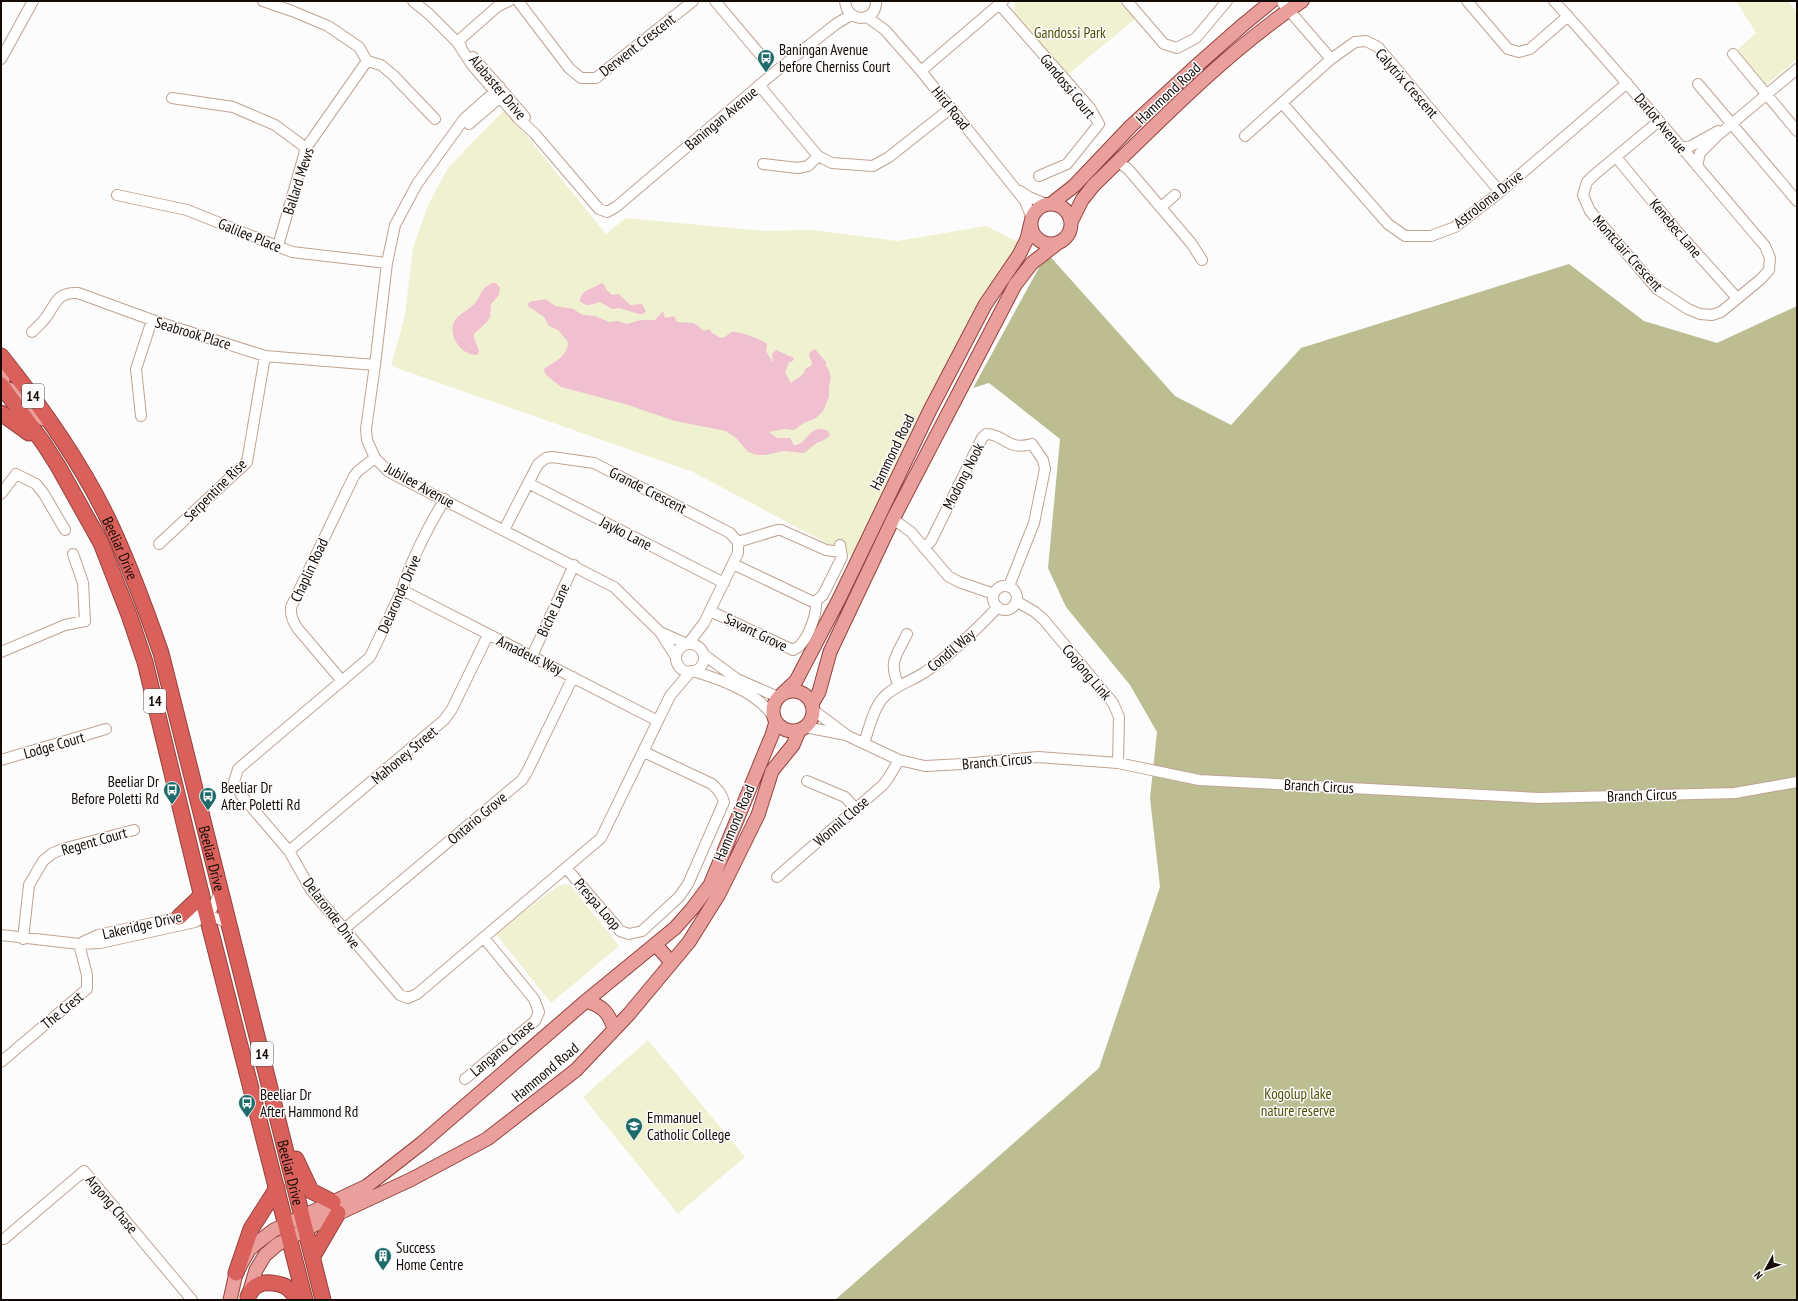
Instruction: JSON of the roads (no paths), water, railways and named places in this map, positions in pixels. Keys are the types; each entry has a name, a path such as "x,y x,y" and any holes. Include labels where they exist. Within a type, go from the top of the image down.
{"highway":[{"name":"Beeliar Drive","path":"1,356 26,387 62,439 90,485 115,535 161,653 323,1300"},
{"name":"Beeliar Drive","path":"1,384 44,444 76,496 100,543 129,615 145,662 207,916 305,1300"},
{"path":"1,412 44,444"},
{"path":"179,917 198,899 202,893"},
{"path":"275,1106 302,1174 312,1191 336,1207 313,1256"},
{"path":"236,1273 251,1229 277,1188"},
{"path":"247,1298 253,1289 259,1284 266,1283 282,1285 288,1288 299,1300"}],"main road":[{"name":"Hammond Road","path":"1049,204 1074,186 1131,126 1194,68 1272,1"},
{"name":"Hammond Road","path":"1071,222 1082,200 1093,186 1182,100 1285,5 1302,1"},
{"path":"1049,204 1057,205 1066,212 1071,222 1068,234 1059,242 1046,243 1039,240 1034,235 1031,220 1037,209 1049,204"},
{"name":"Hammond Road","path":"780,696 796,681 839,598 930,410 985,305 1018,255 1026,239 1031,220"},
{"name":"Hammond Road","path":"812,707 819,692 830,652 893,519 1015,285 1032,263 1059,242"},
{"path":"1,384 12,390 62,439"},
{"path":"795,691 802,693 812,707 811,720 802,729 786,730 774,719 774,702 780,696 788,692 795,691"},
{"name":"Hammond Road","path":"336,1207 368,1186 399,1162 586,1001 675,928 710,885 772,735 774,719"},
{"name":"Hammond Road","path":"230,1300 236,1273 249,1250 274,1230 288,1230 336,1207 412,1179 487,1139 576,1070 614,1029 689,942 719,894 758,815 772,771 793,745 802,729"},
{"path":"656,945 671,962"},
{"path":"586,1001 597,1004 610,1017 614,1029"},
{"path":"399,1162 412,1179"},
{"name":"Hammond Road","path":"247,1298 256,1270 265,1255 278,1244 288,1230"}],"street":[{"path":"1,59 33,1"},
{"path":"262,1 292,11 328,26 359,47 367,61 381,65 393,75 435,119"},
{"name":"Alabaster Drive","path":"413,1 429,14 457,42 472,65 500,93 599,209 607,212"},
{"path":"457,42 498,6 509,1"},
{"name":"Derwent Crescent","path":"518,1 569,68 581,78 596,78 693,1"},
{"path":"715,1 763,58"},
{"path":"1127,1 1164,44 1177,48 1196,38 1227,1"},
{"path":"1467,1 1508,49 1519,52 1530,49 1568,16"},
{"name":"Darlot Avenue","path":"1554,1 1627,83 1765,246"},
{"path":"921,71 1001,3"},
{"name":"Gandossi Court","path":"1001,3 1090,108 1099,124 1067,164 1039,176"},
{"path":"848,8 862,18 867,17 876,5"},
{"name":"Hird Road","path":"876,5 885,30"},
{"path":"1285,5 1331,59"},
{"name":"Baningan Avenue","path":"607,212 616,207 759,85 836,24 848,8"},
{"name":"Hird Road","path":"867,17 885,30 921,71 1015,187 1029,207 1031,220"},
{"name":"Calytrix Crescent","path":"1245,136 1331,59 1355,42 1366,41 1378,47 1500,192"},
{"path":"1733,54 1797,131"},
{"name":"Ballard Mews","path":"278,246 306,148 367,61"},
{"path":"1697,166 1700,153 1797,69"},
{"name":"Astroloma Drive","path":"1282,104 1388,224 1405,236 1431,236 1456,227 1500,192 1627,83"},
{"path":"1698,84 1730,126 1797,201"},
{"path":"759,85 818,156 832,163 873,166 889,157 951,108"},
{"name":"Jubilee Avenue","path":"500,93 464,119 457,131 417,184 395,225 387,264 376,365 366,429 367,440 375,458 389,472 445,499 614,587 660,632 676,660"},
{"path":"172,98 233,107 275,124 306,148"},
{"name":"Montclair Crescent","path":"1659,121 1587,182 1583,195 1590,211 1657,290 1688,309 1700,314 1712,315 1721,312 1761,279 1769,270 1770,258 1765,246"},
{"path":"1682,148 1691,146 1713,133 1730,126"},
{"path":"763,164 798,168 808,166 818,156"},
{"name":"Kenebec Lane","path":"1616,157 1677,231 1738,298"},
{"path":"1118,162 1128,169 1161,207 1191,243 1202,260"},
{"name":"Hird Road","path":"1015,187 1029,197 1049,204"},
{"name":"Galilee Place","path":"116,195 187,210 292,252 387,264"},
{"path":"1161,207 1175,195"},
{"name":"Seabrook Place","path":"32,332 46,316 58,298 68,292 78,293 152,320 265,356 376,365"},
{"path":"141,416 136,369 152,320"},
{"name":"Serpentine Rise","path":"159,544 248,462 265,356"},
{"name":"Modong Nook","path":"924,548 931,541 982,438 986,434 992,434 1013,446 1023,447 1032,444 1043,460 1045,469 1034,523 1009,586"},
{"name":"Chaplin Road","path":"342,681 294,623 290,612 354,476 375,458"},
{"name":"Grande Crescent","path":"504,530 538,464 546,458 582,460 594,463 730,533 738,542"},
{"path":"1,494 16,474 36,484 65,530"},
{"name":"Jayko Lane","path":"528,483 724,583"},
{"name":"Delaronde Drive","path":"445,499 408,572 402,590 370,658 238,769 234,782 242,795 289,851 311,890 396,992 408,998 417,994 567,869 604,834 670,696 676,675 676,660"},
{"path":"893,519 911,532 948,576 958,582 994,594"},
{"path":"733,564 816,601 823,595 828,587 842,557 840,548 826,550 781,530 776,530 738,542 738,550 733,564 704,622 688,644 679,649 676,660 684,670 718,679 749,694 767,707 774,719"},
{"path":"1,652 65,625 85,621 83,583 73,554"},
{"name":"Biche Lane","path":"532,656 574,565"},
{"path":"1001,586 1009,586 1016,594 1016,601 1009,609 998,607 994,601 994,594 1001,586"},
{"name":"Amadeus Way","path":"402,590 658,721"},
{"name":"Savant Grove","path":"710,611 793,650 801,646 814,619 816,601"},
{"name":"Coojong Link","path":"1016,601 1036,612 1044,620 1117,709 1119,722 1118,763"},
{"name":"Condil Way","path":"864,743 882,699 890,691 925,672 981,626 998,607"},
{"path":"692,671 701,666 703,660 702,652 704,622"},
{"name":"Jubilee Avenue","path":"660,632 688,644"},
{"path":"899,686 893,673 893,664 907,634"},
{"name":"Mahoney Street","path":"289,851 444,720 452,709 488,635"},
{"path":"688,644 696,646 737,680 780,696"},
{"name":"Delaronde Drive","path":"670,696 692,671"},
{"name":"Ontario Grove","path":"344,930 522,780 573,677"},
{"name":"Branch Circus","path":"812,707 848,736"},
{"name":"Lodge Court","path":"1,760 106,729"},
{"name":"Branch Circus","path":"802,729 848,736 899,760 925,766 1038,757 1118,763 1199,780 1539,798 1735,793 1797,782"},
{"name":"Prespa Loop","path":"567,869 617,927 624,933 634,934 642,931 679,897 688,884 724,802 718,790 712,784 644,752"},
{"name":"Wonnil Close","path":"777,877 883,785 890,777 899,760"},
{"path":"807,781 845,797 855,808"},
{"name":"Regent Court","path":"22,939 29,885 43,861 66,848 134,830"},
{"path":"207,916 215,906 221,890"},
{"name":"Lakeridge Drive","path":"79,944 98,934 193,914 220,919 230,925"},
{"name":"Lakeridge Drive","path":"1,935 22,939 79,944 100,943 195,922 207,916"},
{"name":"Langano Chase","path":"465,1079 535,1021 539,1012 534,999 484,938"},
{"name":"The Crest","path":"1,1062 86,989 87,975 79,944"},
{"name":"Argong Chase","path":"4,1239 84,1171 192,1300"}],"place":[{"name":"Baningan Avenue before Cherniss Court","path":"766,73"},
{"name":"Beeliar Dr Before Poletti Rd","path":"172,805"},
{"name":"Beeliar Dr After Poletti Rd","path":"208,811"},
{"name":"Beeliar Dr After Hammond Rd","path":"247,1118"},
{"name":"Emmanuel Catholic College","path":"634,1141"},
{"name":"Success Home Centre","path":"383,1271"}],"park label":[{"name":"Gandossi Park","path":"1070,32"},
{"name":"Kogolup lake nature reserve","path":"1298,1102"}]}
